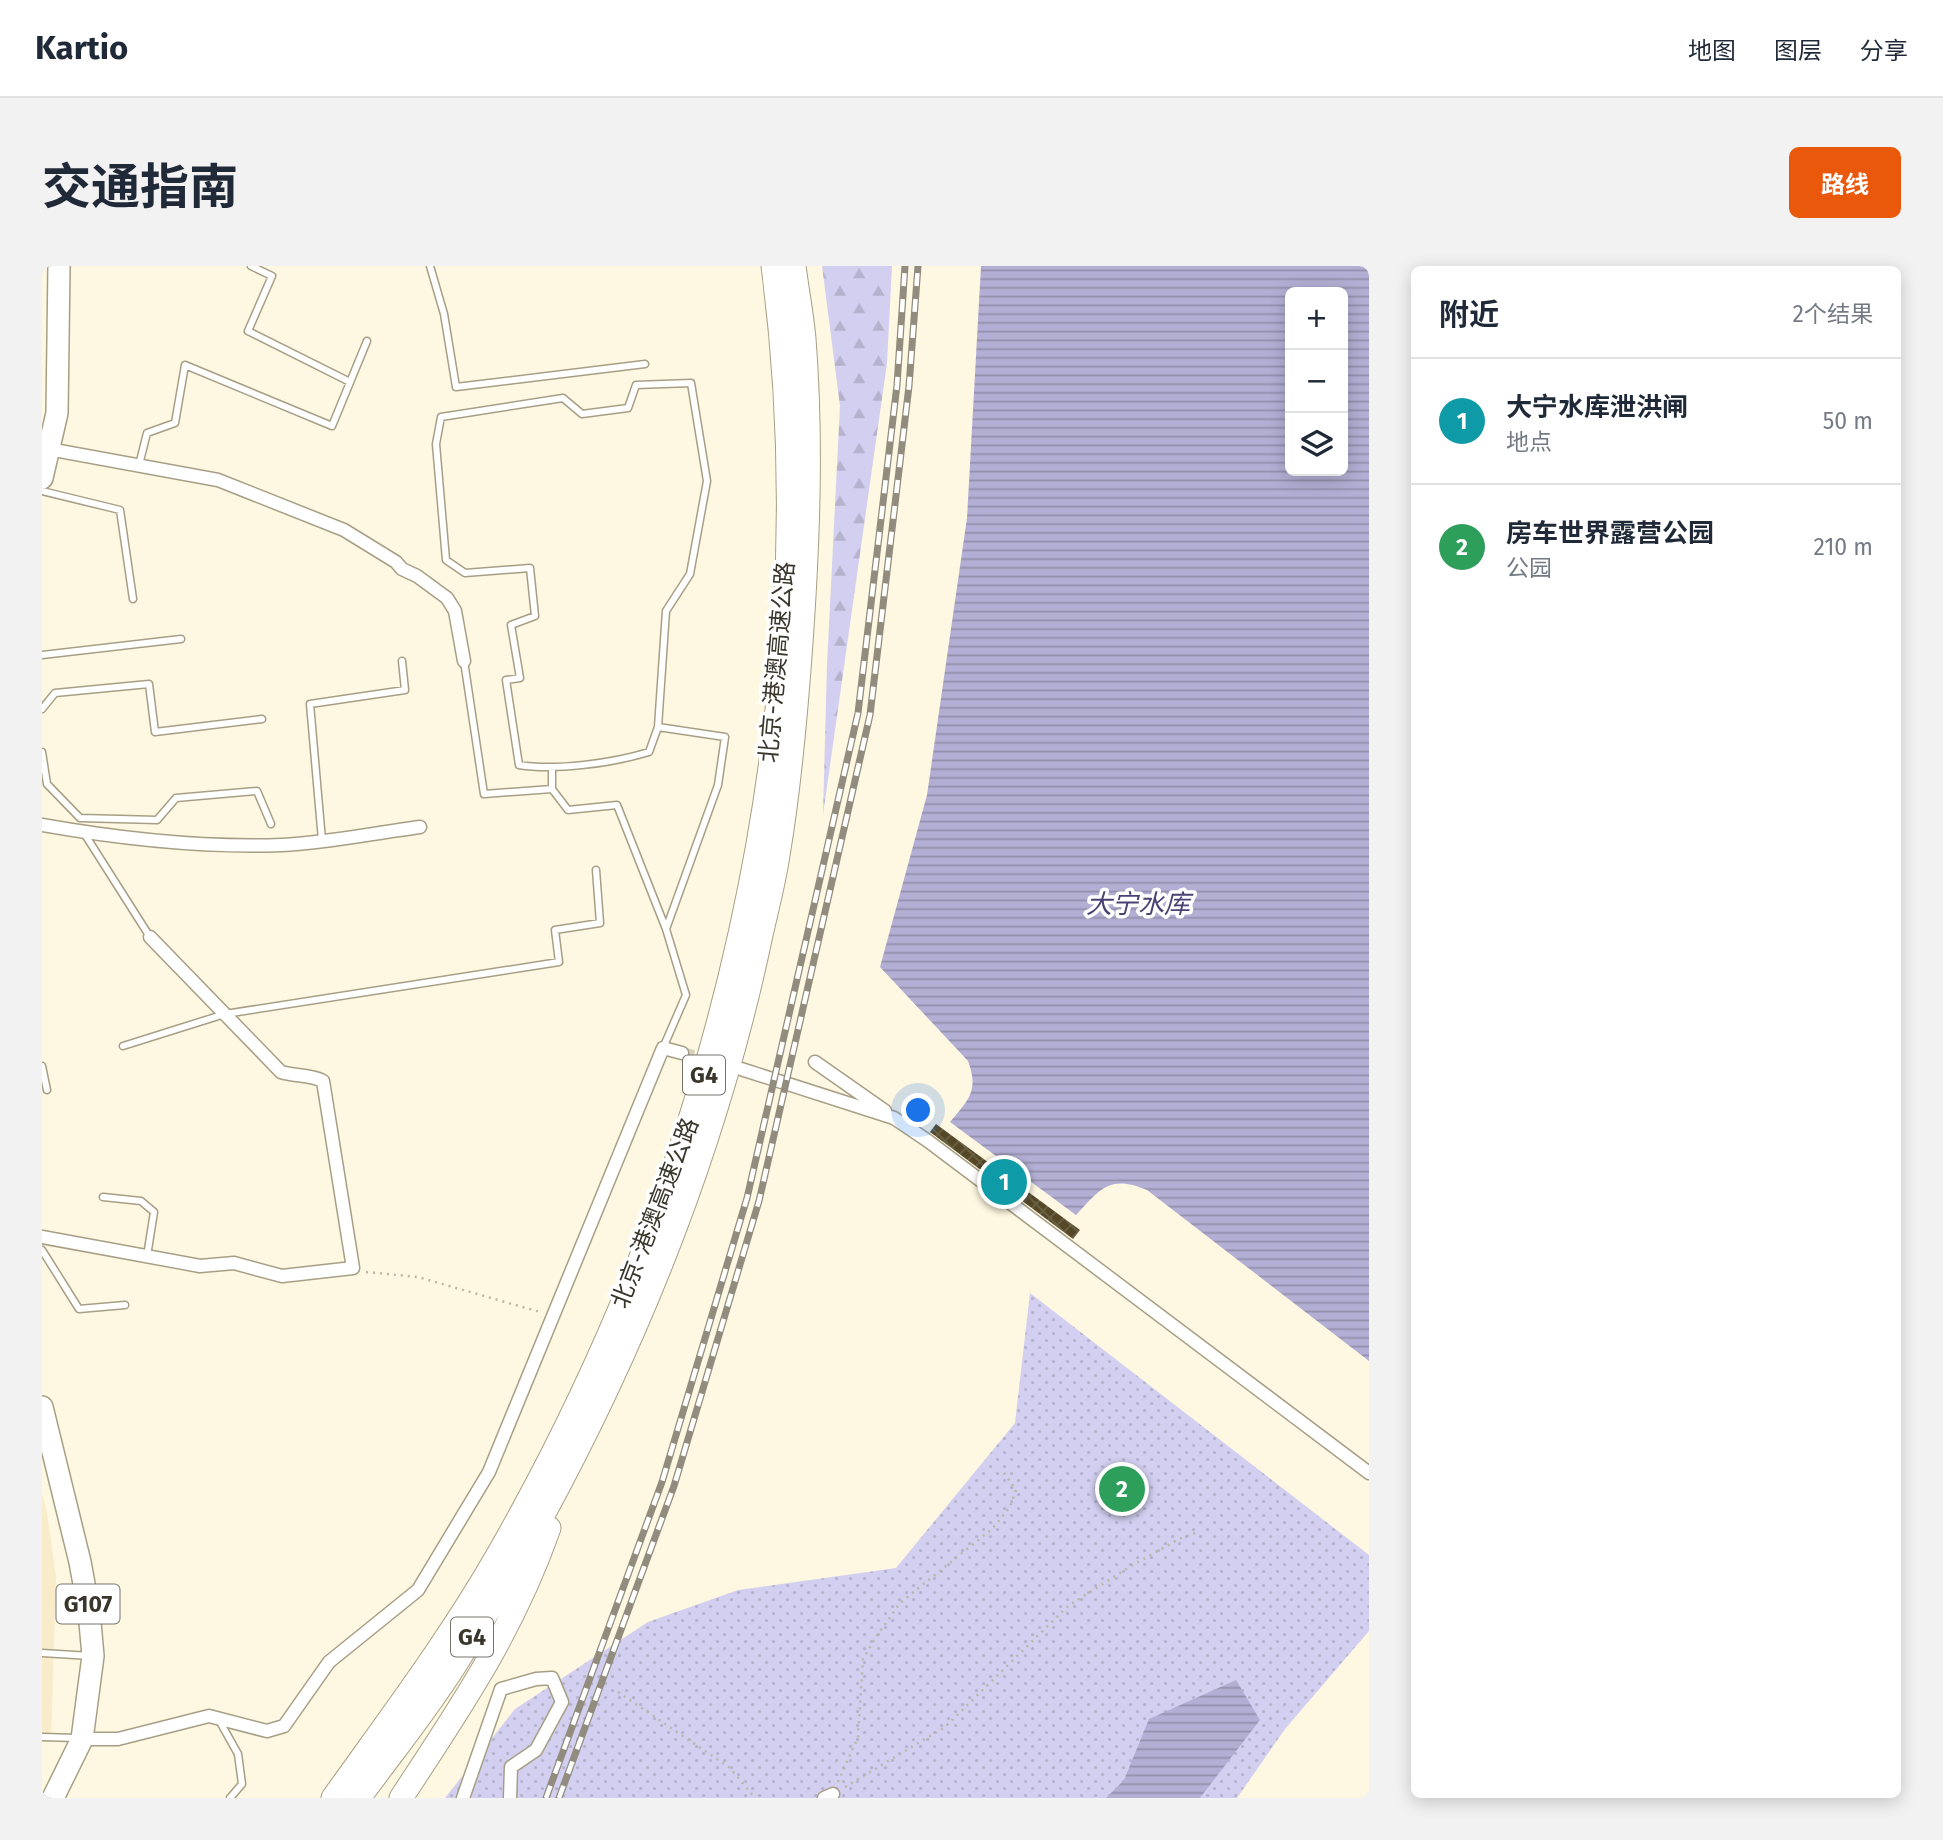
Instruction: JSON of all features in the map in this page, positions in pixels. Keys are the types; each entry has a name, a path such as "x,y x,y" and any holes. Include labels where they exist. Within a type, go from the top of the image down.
{"highway":[{"path":"42,478 46,448 57,413 59,266"},
{"name":"北京-港澳高速公路","path":"333,1798 435,1656 498,1556 552,1457 605,1345 656,1223 697,1101 731,977 756,854 776,718 785,582 788,468 782,341 773,266"},
{"name":"北京-港澳高速公路","path":"359,1798 453,1669 514,1569 571,1466 622,1358 674,1233 719,1107 752,980 778,856 796,719 806,568 808,466 804,352 794,266"},
{"name":"G107","path":"42,1407 47,1448 80,1562 89,1611 93,1656 82,1739 53,1798"},
{"path":"401,1798 477,1683 506,1631 533,1574 571,1466"}],"street":[{"path":"46,448 218,480 344,530 447,598 455,611 464,661"},
{"path":"42,825 202,845 284,845 420,827"},
{"path":"42,1237 200,1266 234,1263 282,1276 353,1268 323,1081 315,1077 299,1077 281,1072 150,937"},
{"path":"82,1739 118,1739 209,1716 267,1731 284,1726 329,1662 418,1590 489,1472 663,1048 682,1053"},
{"path":"815,1062 929,1141 1369,1473"},
{"path":"741,1069 894,1118"},
{"path":"463,1798 501,1689 536,1679 552,1678 562,1702 536,1750 511,1767 510,1798"}],"lane":[{"path":"251,266 272,276 248,331 351,382"},
{"path":"430,266 444,314 456,387 645,364"},
{"path":"139,466 147,433 175,423 185,365 332,426 368,341"},
{"path":"691,383 707,481 690,574 666,611 659,727 649,752 632,757 542,769 519,765 506,680 520,678 511,625 535,616 530,568 465,573 446,560 436,444 441,417 564,398 582,414 628,408 636,385 691,383"},
{"path":"42,491 120,510 133,599"},
{"path":"42,655 181,639"},
{"path":"322,840 310,704 405,690 402,661"},
{"path":"464,661 484,794 552,789"},
{"path":"42,709 55,693 149,684 155,732 262,719"},
{"path":"659,727 725,737 718,785 666,929"},
{"path":"42,752 47,784 80,818 157,820 176,798 257,791 271,824"},
{"path":"552,768 552,789 568,810 617,805 666,929 686,995 663,1048"},
{"path":"84,832 150,937"},
{"path":"123,1046 225,1014 559,962 555,929 600,923 596,870"},
{"path":"42,1066 47,1090"},
{"path":"103,1197 141,1201 154,1212 147,1256"},
{"path":"42,1250 79,1309 125,1305"},
{"path":"42,1653 93,1656"},
{"path":"218,1718 238,1754 243,1784 230,1798"},
{"path":"42,1737 82,1739"}],"path":[{"path":"353,1268 372,1273 418,1277 553,1315"},
{"path":"828,1796 858,1737 863,1659 900,1603 992,1530 1010,1507 1016,1490 1004,1473"},
{"path":"828,1796 944,1727 1068,1606 1131,1566 1195,1533"},
{"path":"618,1692 730,1768 755,1798"}],"shaded area":[{"path":"42,1494 56,1576 51,1742 42,1742"}],"green space":[{"path":"822,266 892,266 887,363 823,815 827,665 840,406"},
{"path":"1030,1293 1369,1555 1369,1631 1285,1729 1237,1798 445,1798 515,1709 648,1622 738,1590 896,1568 1015,1423"}],"water":[{"name":"大宁水库","path":"981,266 1369,266 1369,1361 1147,1190 1134,1185 1115,1184 1099,1191 1076,1215 950,1122 970,1094 973,1080 968,1061 880,967 927,795 967,518"},
{"path":"1236,1680 1260,1720 1200,1798 1106,1798 1124,1780 1149,1719"}],"building":[{"path":"936,1124 1080,1230 1073,1239 930,1132"}],"tunnel":[{"path":"682,1053 712,1061"}],"railway":[{"path":"546,1798 662,1482 747,1198 858,713 897,385 905,266"},
{"path":"559,1798 674,1486 759,1201 870,715 909,386 918,266"}],"place":[{"name":"大宁水库泄洪闸","path":"1004,1182"},
{"name":"房车世界露营公园","path":"1122,1489"}]}
